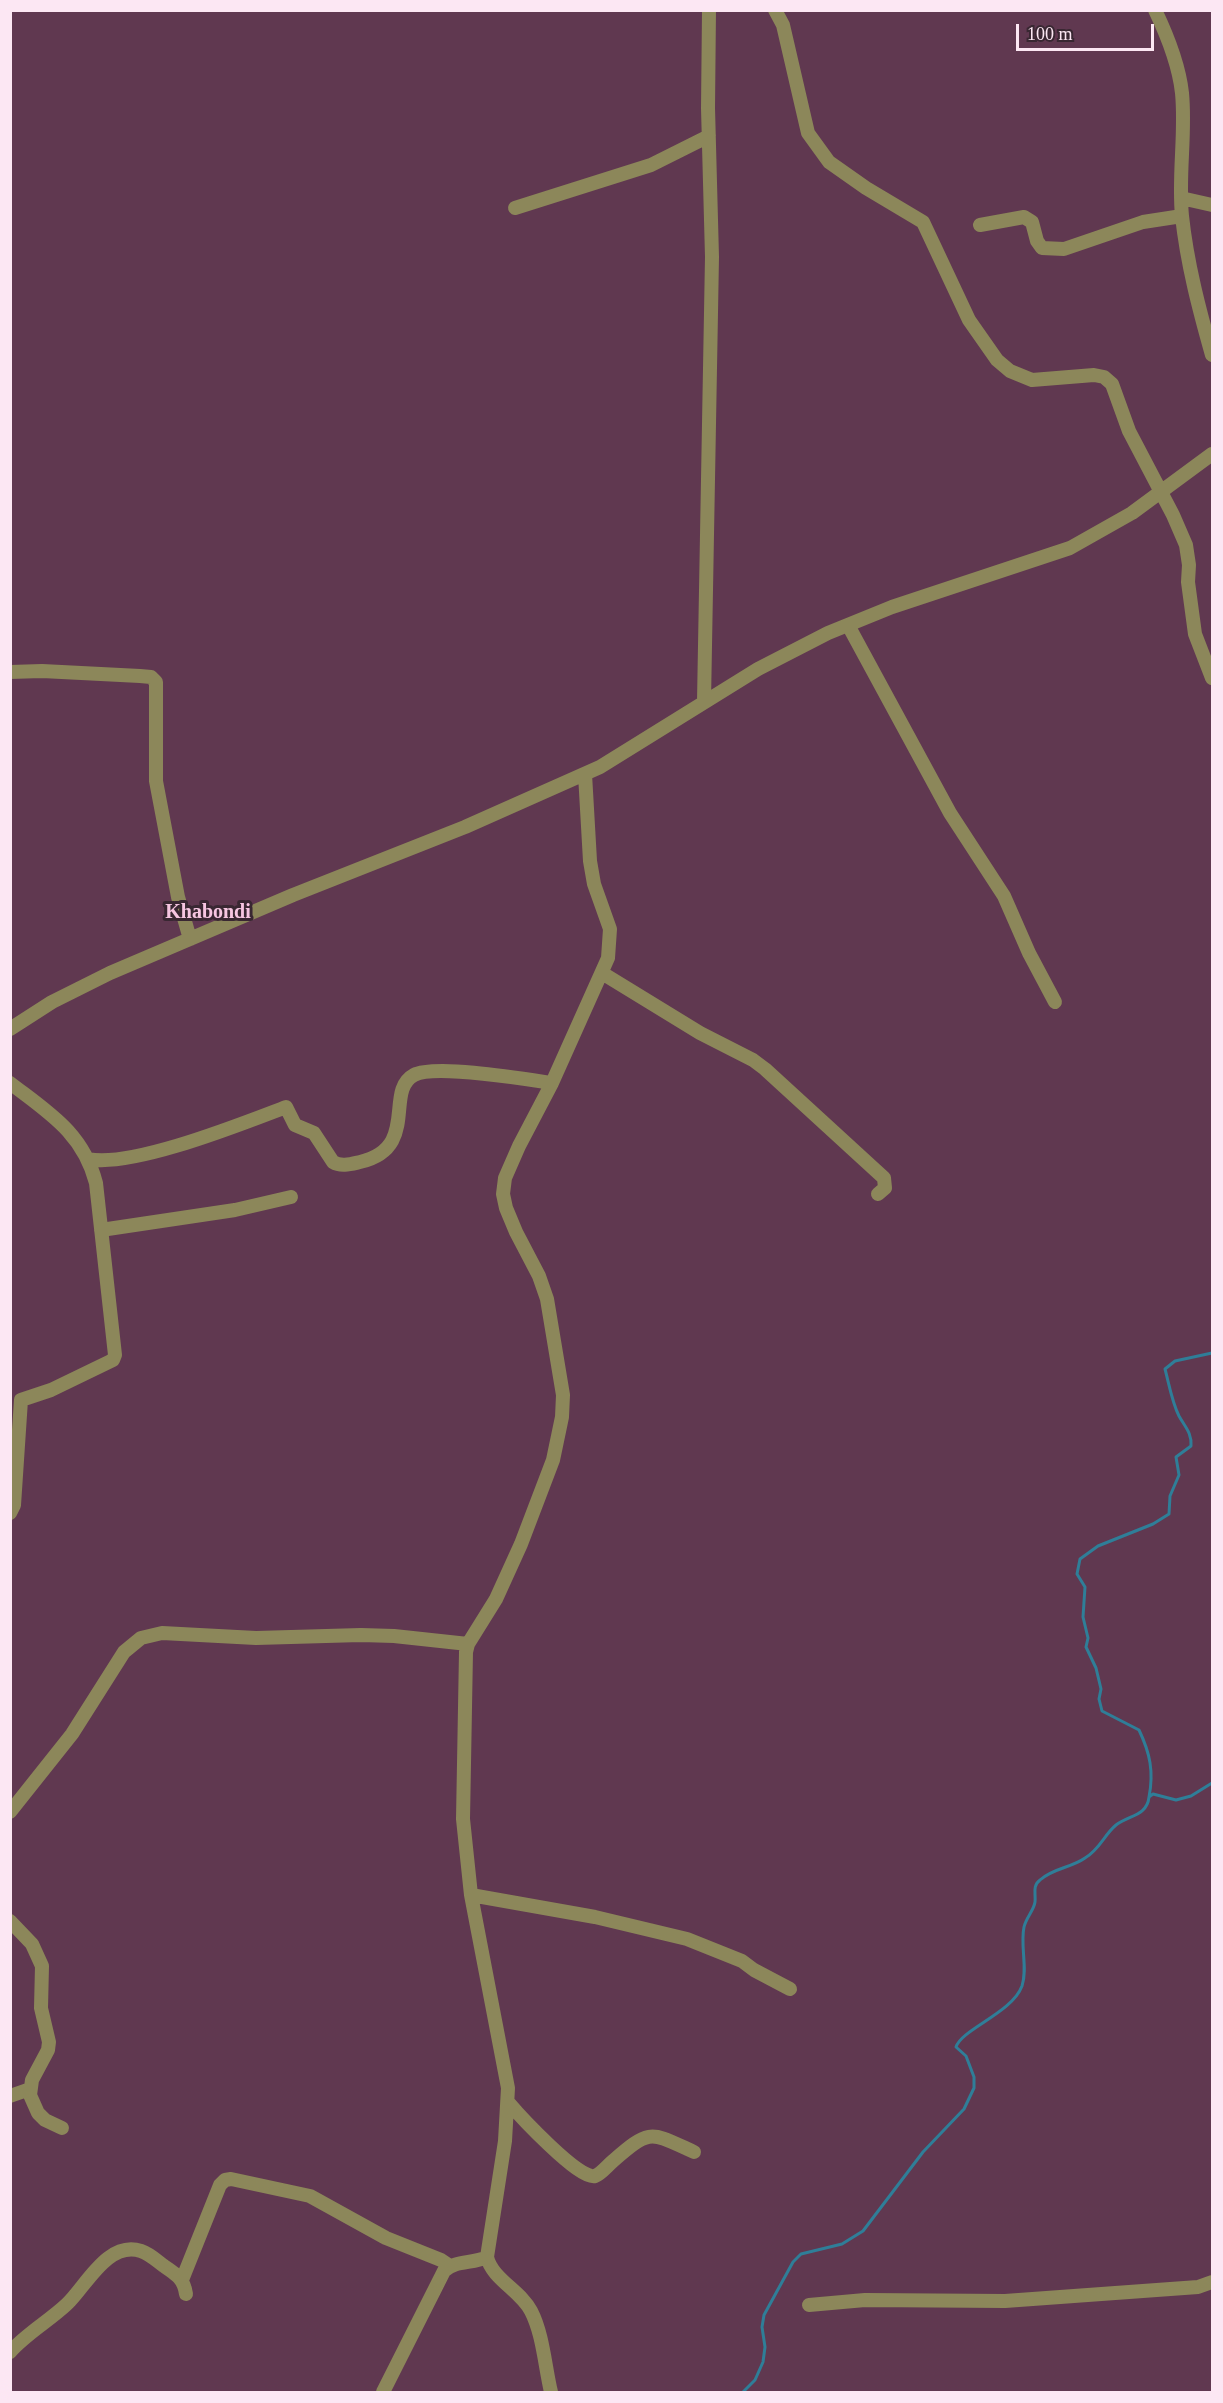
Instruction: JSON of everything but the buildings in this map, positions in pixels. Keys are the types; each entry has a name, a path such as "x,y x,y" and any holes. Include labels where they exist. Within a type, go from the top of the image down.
{"street":[{"path":"704,701 712,257 709,136 710,10"},
{"path":"775,10 783,25 808,133 829,162 866,188 923,222 969,320 997,360 1010,371 1032,380 1094,375 1104,377 1112,384 1129,431 1162,492 1186,545 1195,634 1212,678"},
{"path":"1155,10 1177,66 1182,94 1182,216 1192,280 1212,355"},
{"path":"515,208 651,165 709,136"},
{"path":"1181,198 1212,205"},
{"path":"980,225 1024,217 1032,222 1037,241 1042,248 1059,249 1143,222 1182,216"},
{"path":"10,1029 68,993 190,939 465,827 585,774 624,754 704,701 791,651 848,625 892,607 1070,548 1105,529 1162,492 1212,454"},
{"path":"848,625 950,813 1004,896 1029,953 1055,1002"},
{"path":"10,672 42,671 145,676 151,677 156,682 156,781 178,897 190,939"},
{"path":"551,2392 531,2310 491,2267 487,2258 506,2141 508,2102 503,2058 485,1978 471,1895 463,1819 468,1644 493,1605 521,1544 553,1460 562,1417 563,1395 547,1299 539,1276 511,1220 503,1194 505,1178 519,1146 552,1083 608,958 611,935 594,884 590,861 585,774"},
{"path":"602,972 700,1033 753,1060 765,1069 884,1178 885,1188 878,1194"},
{"path":"88,1159 102,1162 128,1157 243,1124 286,1107 297,1128 314,1133 331,1160 336,1164 344,1165 377,1157 388,1149 396,1128 406,1082 416,1074 458,1073 552,1083"},
{"path":"10,1083 62,1123 70,1131 88,1159 96,1183 114,1358 104,1366 51,1390 21,1400 14,1505 10,1513"},
{"path":"101,1230 235,1210 291,1197"},
{"path":"10,1812 72,1734 124,1652 141,1638 162,1633 256,1638 361,1635 468,1644"},
{"path":"471,1895 595,1917 687,1939 742,1961 790,1989"},
{"path":"10,1921 32,1944 42,1966 41,2008 49,2042 48,2050 32,2080 30,2089 38,2113 45,2120 62,2128"},
{"path":"10,2096 30,2089"},
{"path":"508,2102 546,2143 589,2176 597,2175 633,2143 647,2136 658,2136 694,2152"},
{"path":"10,2352 69,2301 100,2266 116,2254 141,2251 184,2287 220,2185 227,2179 251,2181 310,2196 386,2238 441,2260 450,2266"},
{"path":"382,2392 444,2271 450,2266 487,2258"},
{"path":"809,2305 865,2300 1005,2301 1198,2288 1212,2282"}],"waterway":[{"path":"1149,1797 1150,1763 1139,1730 1102,1711 1099,1699 1101,1689 1096,1668 1086,1647 1088,1638 1083,1617 1085,1587 1077,1574 1080,1559 1098,1546 1153,1524 1169,1514 1170,1496 1179,1475 1176,1457 1191,1446 1191,1441 1174,1405 1165,1369 1175,1361 1212,1353"},
{"path":"743,2392 755,2380 763,2362 764,2315 793,2262 801,2254 842,2244 863,2231 923,2152 964,2109 974,2088 974,2077 966,2056 956,2047 967,2034 1017,1996 1022,1986 1024,1927 1034,1905 1035,1887 1038,1882 1045,1876 1080,1861 1090,1854 1116,1825 1141,1812 1153,1794 1176,1800 1191,1796 1212,1783"}],"district":[{"name":"Khabondi","path":"208,913"}]}
